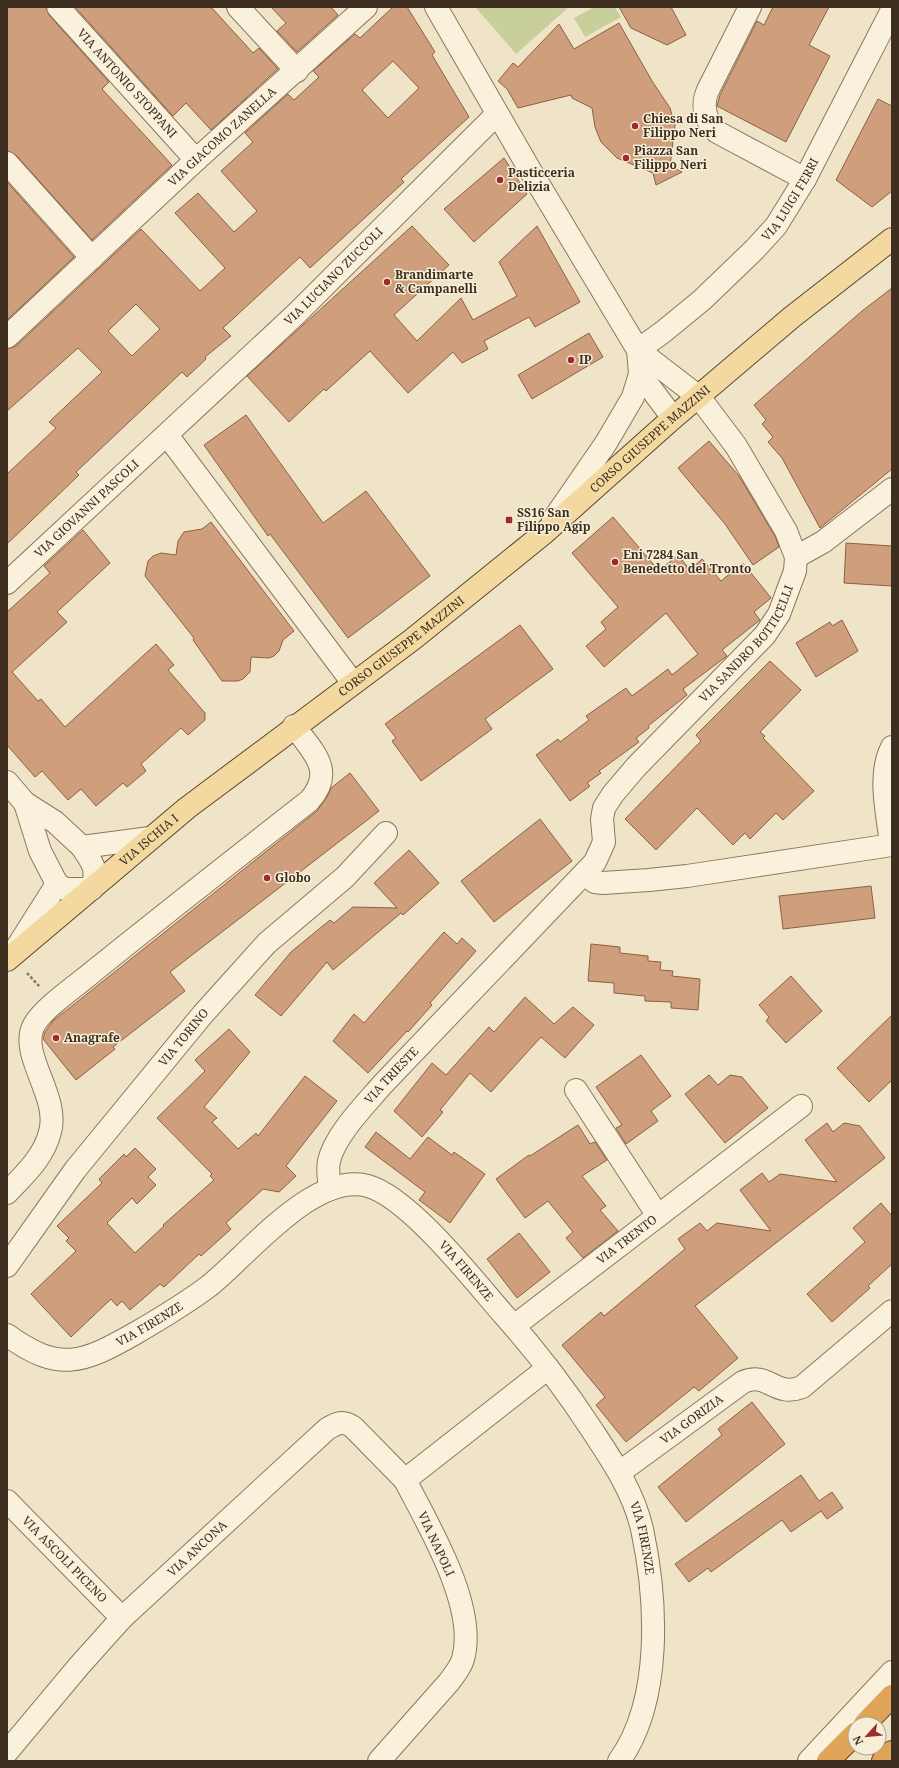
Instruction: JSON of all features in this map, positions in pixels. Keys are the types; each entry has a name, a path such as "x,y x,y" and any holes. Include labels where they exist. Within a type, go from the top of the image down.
{"highway":[{"path":"873,1716 892,1696"},
{"path":"828,1761 847,1742"},
{"path":"883,1761 892,1752"}],"main road":[{"name":"CORSO GIUSEPPE MAZZINI","path":"294,726 413,639 543,534 673,418 792,317 892,239"},
{"name":"VIA ISCHIA I","path":"9,962 150,838 294,726"}],"street":[{"name":"VIA ANTONIO STOPPANI","path":"58,7 196,160"},
{"path":"238,7 297,71"},
{"name":"VIA GIACOMO ZANELLA","path":"7,337 87,264 196,160 297,71 366,7"},
{"path":"436,7 497,114 638,350 640,374 628,408 543,534"},
{"path":"750,7 708,90 705,101 705,113 708,120 718,132 805,180"},
{"name":"VIA LUIGI FERRI","path":"638,350 688,312 755,249 779,221 805,180 892,10"},
{"name":"VIA LUCIANO ZUCCOLI","path":"167,435 344,267 497,114"},
{"path":"7,163 87,264"},
{"name":"VIA SANDRO BOTTICELLI","path":"483,978 595,862 602,847 604,836 602,819 607,801 636,767 765,635 779,614 795,571 796,557 786,531 748,465 727,434 699,397 638,350"},
{"path":"640,374 673,418"},
{"path":"167,435 353,682"},
{"name":"VIA GIOVANNI PASCOLI","path":"7,582 167,435"},
{"path":"796,557 823,542 892,489"},
{"path":"7,1193 41,1154 51,1131 52,1111 32,1051 30,1034 34,1025 55,1003 309,801 315,794 323,778 322,770 315,755 294,726"},
{"path":"584,874 595,882 603,883 649,880 687,876 892,845 885,777 886,760 892,747"},
{"path":"7,782 26,803 55,822 82,847 94,865 96,875 92,888 70,890 57,884 40,851 26,803"},
{"name":"VIA TORINO","path":"7,1266 79,1165 223,992 267,943 345,877 386,833"},
{"path":"82,847 150,838"},
{"path":"9,962 57,884"},
{"name":"VIA TRIESTE","path":"330,1189 329,1161 341,1136 382,1085 483,978"},
{"name":"VIA TRENTO","path":"514,1326 658,1216 576,1090"},
{"path":"658,1216 801,1106"},
{"name":"VIA FIRENZE","path":"7,1335 26,1347 50,1357 68,1360 93,1355 155,1322 188,1301 216,1279 296,1208 330,1189 346,1185 364,1185 377,1190 393,1200 429,1232 514,1326 548,1368 574,1403 620,1472 634,1502 641,1528 650,1578 654,1619 651,1660 643,1704 633,1736 619,1761"},
{"name":"VIA GORIZIA","path":"620,1472 743,1382 756,1378 790,1391 802,1387 892,1311"},
{"path":"405,1480 548,1368"},
{"name":"VIA ANCONA","path":"7,1752 122,1618 327,1429 338,1423 344,1422 354,1427 405,1480"},
{"name":"VIA NAPOLI","path":"379,1761 449,1682 459,1668 465,1650 465,1626 459,1597 430,1529 405,1480"},
{"name":"VIA ASCOLI PICENO","path":"7,1501 122,1618"},
{"path":"809,1761 892,1672"}],"path":[{"path":"9,962 55,1003"}],"green space":[{"path":"475,7 569,7 516,54"},
{"path":"594,7 615,7 621,17 585,37 574,18"}],"building":[{"path":"7,7 46,7 49,15 109,82 102,89 172,165 92,240 16,155 7,151"},
{"path":"75,7 211,7 253,53 259,48 278,69 211,130 186,103 173,116"},
{"path":"271,7 331,7 338,15 297,52 277,31 286,23"},
{"path":"393,7 407,7 435,52 432,55 469,117 401,179 404,182 310,268 300,257 223,328 231,336 205,357 206,359 187,377 182,372 76,472 79,475 7,544 7,474 56,428 49,422 102,372 78,348 7,411 7,349 16,346 141,229 200,291 225,268 175,213 198,193 234,232 257,211 221,171 253,142 245,133 288,94 294,100 319,77 313,71 355,34 360,38","holes":["393,61 419,88 388,118 362,90","136,304 160,329 132,356 108,331"]},
{"path":"619,7 671,7 686,35 667,45 631,28"},
{"path":"773,7 829,7 809,45 830,56 786,142 717,106 720,95 757,21 764,25"},
{"path":"619,23 652,81 670,108 675,125 670,166 682,172 656,185 653,173 617,158 601,142 595,127 592,108 572,98 571,95 518,108 507,89 498,81 513,63 518,67 559,24 574,49"},
{"path":"878,99 892,106 892,191 872,207 836,180"},
{"path":"504,158 527,194 474,242 444,209"},
{"path":"7,182 74,257 7,320"},
{"path":"412,226 449,265 394,315 417,341 461,298 473,320 517,296 499,262 537,226 580,302 535,327 529,317 484,341 488,349 462,363 453,352 408,393 370,351 326,391 324,389 289,422 247,376"},
{"path":"892,288 892,469 820,528 782,458 768,442 773,437 762,424 766,420 754,405 862,311"},
{"name":"IP","path":"589,333 603,357 532,399 518,375"},
{"path":"246,415 323,523 366,491 430,576 348,638 270,534 268,536 204,445"},
{"path":"709,441 739,476 775,536 779,547 753,565 725,524 678,468"},
{"path":"613,517 659,571 678,555 690,570 702,559 721,581 743,563 771,598 754,612 760,620 722,650 727,656 683,689 687,695 648,726 649,728 636,738 639,742 599,771 601,773 587,783 590,786 570,801 536,755 558,739 560,742 589,720 586,716 626,688 632,696 668,669 672,675 698,654 666,613 604,667 586,646 606,629 601,622 618,607 572,553"},
{"path":"211,522 294,631 283,640 279,651 274,656 269,658 251,657 250,672 243,679 238,681 222,681 193,640 194,638 145,576 148,561 153,556 161,553 176,555 178,541 184,532 202,529"},
{"path":"83,530 110,563 57,612 67,622 12,672 38,701 41,699 65,727 156,644 174,665 168,670 205,713 205,720 188,735 181,728 141,764 146,771 127,787 123,783 96,806 81,789 68,800 42,771 35,777 7,745 7,612 50,573 44,566"},
{"path":"846,543 892,546 892,586 844,583"},
{"path":"842,620 858,651 816,677 796,643 830,622 832,626"},
{"path":"520,625 553,669 485,719 492,729 421,781 392,741 396,738 385,724"},
{"path":"770,661 801,690 760,732 765,736 763,738 814,791 783,820 776,813 750,839 745,833 733,845 697,808 656,850 625,819 701,741 696,735"},
{"path":"350,773 379,811 170,972 185,991 113,1047 115,1049 76,1080 43,1039 45,1032 53,1021 317,811 327,797 331,788"},
{"path":"540,819 572,861 494,922 461,881"},
{"path":"409,850 439,883 403,915 401,913 333,970 327,962 281,1016 255,995 291,952 330,920 334,923 353,907 397,908 374,883"},
{"path":"871,886 875,918 783,929 779,896"},
{"path":"444,932 457,944 462,938 476,951 430,1003 432,1005 368,1073 333,1041 354,1014 364,1023"},
{"path":"591,944 620,947 620,953 648,956 648,961 661,962 660,970 673,971 672,976 700,979 698,1010 671,1008 671,1002 645,1001 645,996 614,993 614,983 588,981"},
{"path":"791,976 822,1011 786,1043 766,1021 769,1017 759,1005"},
{"path":"525,997 554,1024 573,1007 594,1025 565,1058 541,1037 491,1092 470,1073 440,1110 443,1112 422,1137 394,1111 432,1063 446,1075 489,1027 494,1032"},
{"path":"892,1015 892,1080 869,1102 837,1068"},
{"path":"229,1029 250,1052 204,1107 217,1118 212,1122 238,1149 256,1133 258,1136 305,1076 337,1101 286,1166 296,1176 279,1192 263,1189 226,1223 231,1229 201,1256 199,1254 164,1287 160,1284 130,1310 122,1301 117,1306 111,1299 71,1337 31,1294 76,1251 66,1241 69,1238 57,1226 102,1183 99,1179 124,1154 126,1157 135,1148 156,1169 148,1177 156,1185 137,1204 132,1198 107,1223 135,1253 164,1226 163,1225 214,1180 210,1176 212,1174 157,1118 205,1071 195,1060"},
{"path":"641,1055 671,1096 651,1111 658,1121 626,1144 616,1128 622,1125 596,1087"},
{"path":"709,1075 718,1085 730,1075 742,1077 768,1108 725,1143 685,1094"},
{"path":"827,1123 833,1132 844,1123 860,1126 885,1158 695,1306 738,1358 699,1391 694,1387 626,1442 596,1405 605,1397 562,1345 601,1312 604,1316 685,1249 678,1239 700,1223 707,1231 717,1223 771,1231 740,1190 762,1173 769,1182 780,1174 837,1182 805,1140"},
{"path":"578,1125 590,1144 595,1142 607,1160 582,1176 606,1206 600,1210 618,1231 583,1258 566,1238 573,1232 548,1201 525,1218 496,1179 529,1155 530,1156"},
{"path":"376,1132 410,1159 428,1137 452,1155 454,1152 485,1174 450,1223 419,1200 425,1192 365,1147"},
{"path":"881,1203 892,1216 892,1264 868,1286 870,1288 832,1322 807,1294 865,1242 853,1228"},
{"path":"519,1233 550,1272 517,1298 487,1259"},
{"path":"752,1402 785,1444 686,1522 658,1487 722,1435 718,1429"},
{"path":"801,1475 819,1501 832,1492 843,1508 827,1519 821,1511 791,1532 782,1520 711,1572 708,1568 689,1582 675,1564"}],"place":[{"name":"Chiesa di San Filippo Neri","path":"635,126"},
{"name":"Piazza San Filippo Neri","path":"626,158"},
{"name":"Pasticceria Delizia","path":"500,180"},
{"name":"Brandimarte & Campanelli","path":"387,282"},
{"name":"IP","path":"571,360"},
{"name":"SS16 San Filippo Agip","path":"509,520"},
{"name":"Eni 7284 San Benedetto del Tronto","path":"615,562"},
{"name":"Globo","path":"267,878"},
{"name":"Anagrafe","path":"56,1038"}]}
